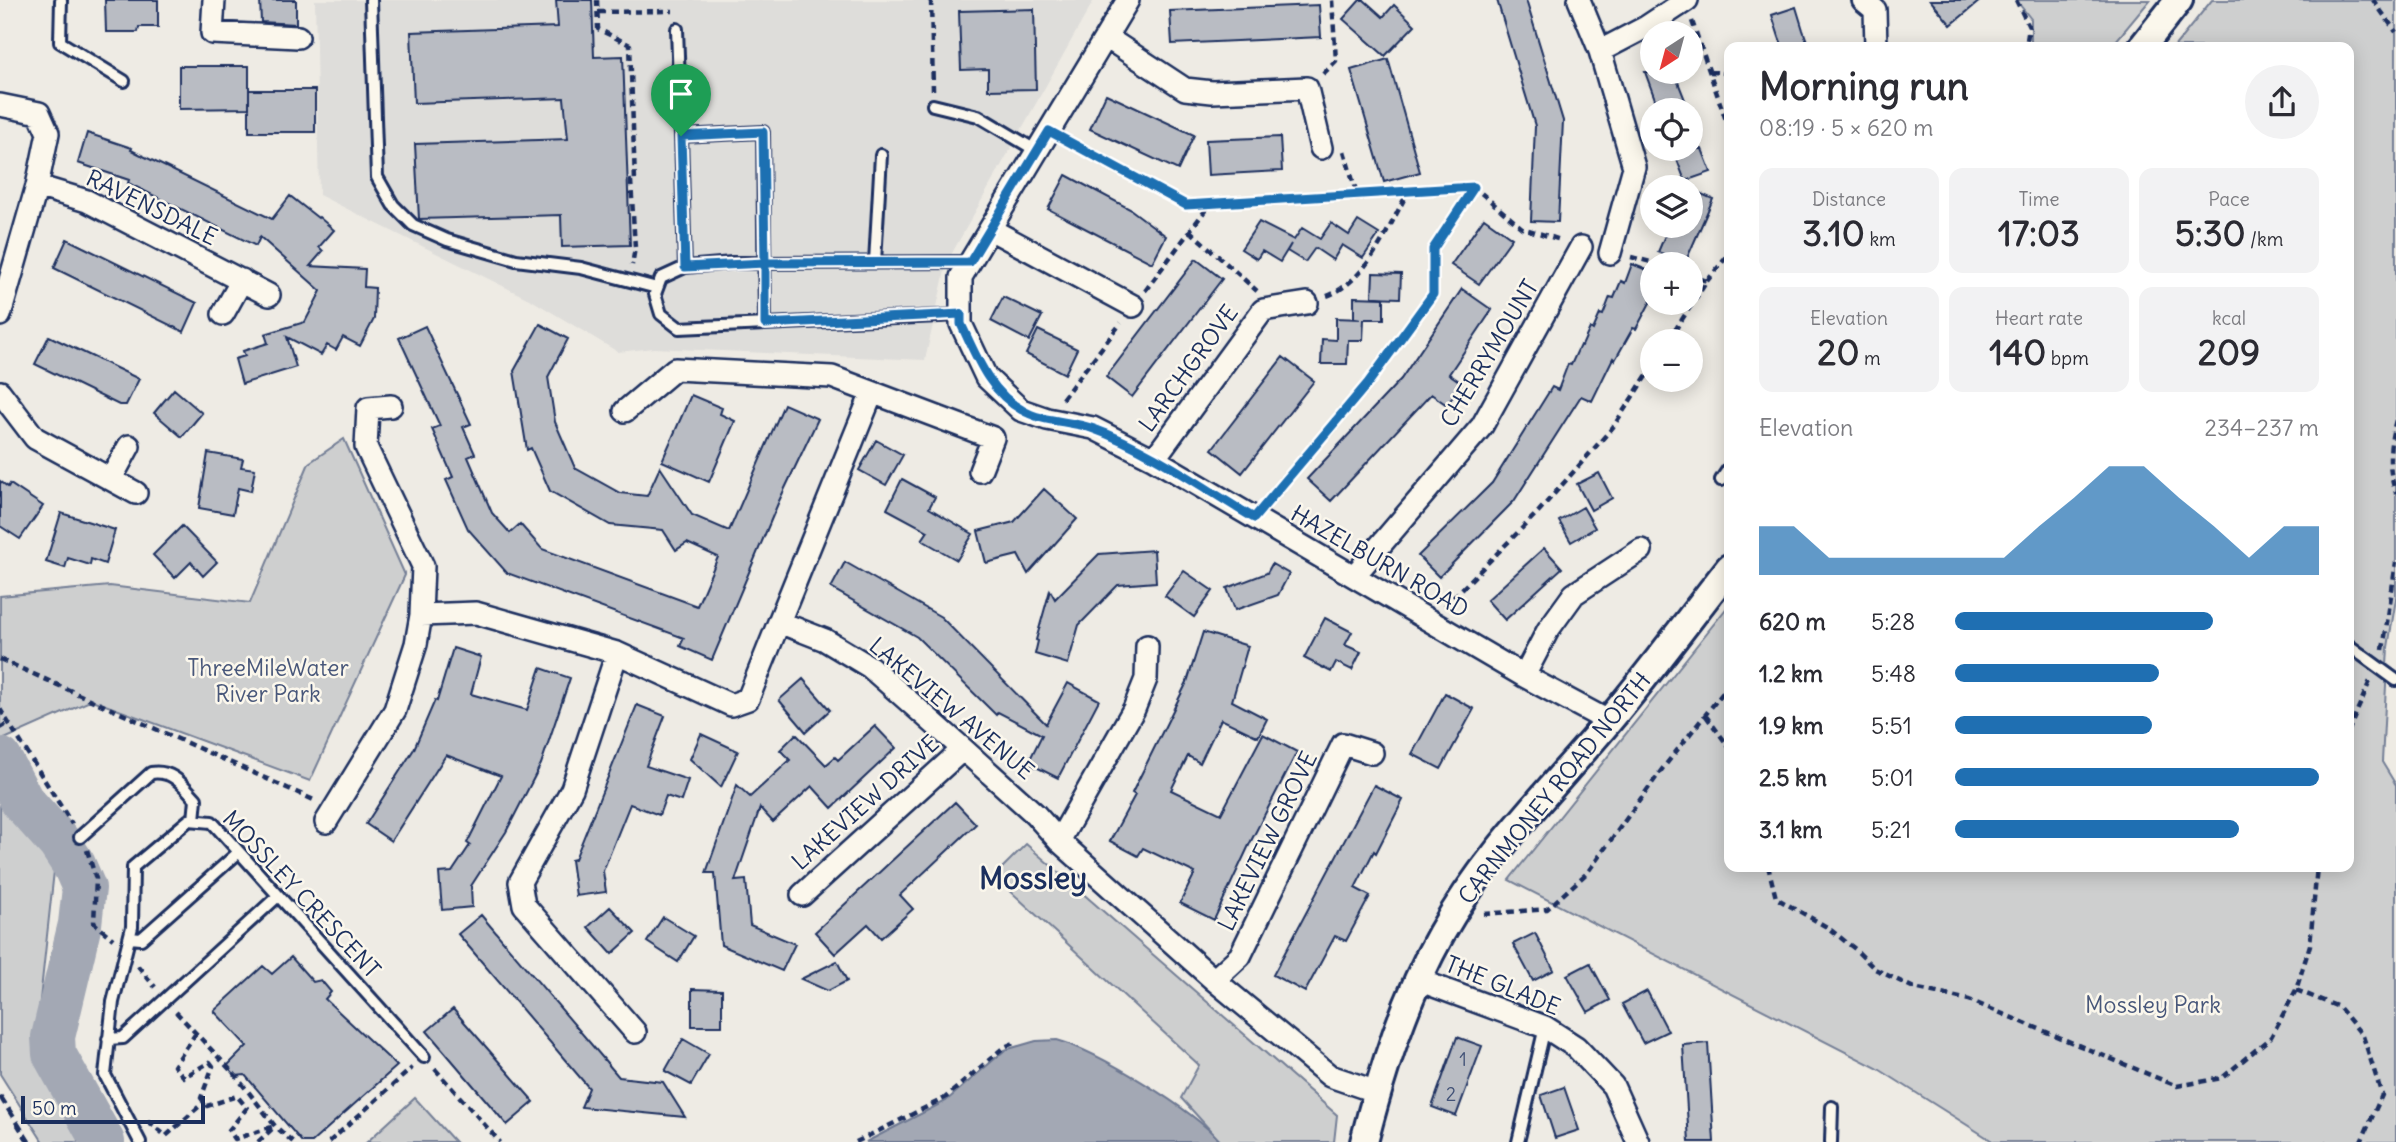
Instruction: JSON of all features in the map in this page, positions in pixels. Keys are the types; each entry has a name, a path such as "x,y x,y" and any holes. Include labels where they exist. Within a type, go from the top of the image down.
{"street":[{"path":"214,0 212,33 298,37"},
{"name":"HAZELBURN ROAD","path":"1128,0 961,277 961,324 986,377 1021,410 1046,419 1093,428 1154,459 1524,676 1608,721"},
{"path":"1579,0 1600,51 1634,167 1611,253"},
{"path":"1863,0 1875,9 1876,42"},
{"path":"2145,42 2179,0"},
{"path":"1600,51 1646,27 1686,1"},
{"path":"1106,37 1185,89 1212,92 1307,88 1321,148"},
{"path":"0,105 39,113 48,133 37,186 0,315"},
{"name":"RAVENSDALE","path":"37,186 87,201 269,295"},
{"path":"990,229 1133,306"},
{"name":"CHERRYMOUNT","path":"1354,576 1482,426 1581,247"},
{"path":"223,314 242,280"},
{"name":"LARCHGROVE","path":"1154,459 1263,310 1307,303"},
{"path":"625,411 676,369 832,377 993,438 980,471"},
{"path":"0,392 35,438 136,493"},
{"path":"421,615 476,613 617,653 731,705 748,699 872,393"},
{"path":"329,816 396,710 416,644 421,615 424,566 366,447 368,408 391,407"},
{"path":"111,479 129,446"},
{"path":"1524,676 1548,630 1574,594 1641,550"},
{"name":"CARNMONEY ROAD NORTH","path":"1364,1142 1377,1092 1418,980 1464,896 1724,574"},
{"name":"LAKEVIEW AVENUE","path":"779,622 825,640 870,667 1035,814 1059,841 1214,980 1330,1076 1377,1092"},
{"path":"1059,841 1135,709 1146,679 1147,646"},
{"path":"617,653 572,789 520,882 524,905 635,1032"},
{"name":"LAKEVIEW GROVE","path":"1214,980 1240,956 1343,744 1372,753"},
{"name":"LAKEVIEW DRIVE","path":"802,895 963,749"},
{"name":"THE GLADE","path":"1418,980 1545,1027 1576,1047 1613,1086 1638,1142"}],"lane":[{"path":"61,0 60,42 124,80"},
{"path":"371,0 377,177 393,205 413,225 447,240 516,260 580,268 657,288"},
{"path":"677,29 685,267"},
{"path":"933,105 978,116 1037,151"},
{"path":"681,136 763,132 765,324"},
{"path":"875,262 881,155"},
{"path":"961,314 678,328 661,314 655,294 661,278 685,267 765,263 970,262"},
{"path":"1721,481 1724,476"},
{"path":"2354,650 2396,680"},
{"path":"80,837 151,773 172,774 196,799 194,820"},
{"name":"MOSSLEY CRESCENT","path":"138,1138 105,1075 113,1002 132,927 133,867 189,820 212,822 424,1057"},
{"path":"130,938 141,939 239,852"},
{"path":"108,1040 123,1038 278,896"},
{"path":"1518,1142 1545,1027"},
{"path":"1831,1142 1832,1107"}],"path":[{"path":"597,0 598,29 630,45 635,181 631,181 635,248 630,281"},
{"path":"931,0 933,105"},
{"path":"1307,88 1336,61 1332,0"},
{"path":"2016,0 2029,27 2027,42"},
{"path":"2373,0 2396,32"},
{"path":"1686,1 1724,114"},
{"path":"597,12 676,10 677,29"},
{"path":"1710,72 1724,73"},
{"path":"1049,131 1186,205 1474,187 1522,228 1581,247"},
{"path":"1321,148 1342,144 1357,194"},
{"path":"1254,518 1368,383 1433,294 1433,249 1474,187"},
{"path":"1307,303 1341,290 1371,258 1408,191"},
{"path":"1189,231 1257,291 1263,310"},
{"path":"1611,253 1640,260"},
{"path":"1676,329 1724,260"},
{"path":"1703,280 1707,281"},
{"path":"1431,621 1539,511 1613,427 1640,385"},
{"path":"2396,420 2389,444 2390,478 2396,492"},
{"path":"2354,718 2385,647 2396,562"},
{"path":"0,659 329,816"},
{"path":"1484,914 1547,909 1587,873 1663,768 1724,692"},
{"path":"0,709 86,847 96,879 94,923 99,927"},
{"path":"1706,716 1724,740"},
{"path":"0,728 8,723"},
{"path":"1770,872 1776,898 1827,927 1875,969 1914,988 1969,1000 2177,1086 2222,1078 2271,1037 2295,989 2310,945 2316,872"},
{"path":"2295,989 2339,1007 2363,1036 2382,1095 2361,1142"},
{"path":"275,1126 235,1139 229,1130 247,1108 237,1096 207,1106 201,1098 213,1066 210,1062 184,1077 174,1066 196,1033 236,1076 275,1126 293,1142"},
{"path":"856,1142 944,1098 1004,1047 1014,1043"},
{"path":"329,1142 424,1057 500,1142"},
{"path":"138,1138 150,1120 166,1136 204,1102"},
{"path":"258,1142 275,1126"}],"shaded area":[{"path":"315,0 1094,0 947,262 925,360 654,348 618,352 533,301 319,195"},
{"path":"1057,1040 1096,1056 1144,1083 1189,1114 1221,1142 866,1142 946,1101 1005,1050 1036,1041"}],"green space":[{"path":"2016,0 2150,0 2115,42 2031,42 2031,19"},
{"name":"Mossley Park","path":"2212,0 2396,0 2396,599 2388,647 2382,762 2396,785 2396,1142 1994,1142 1877,1068 1509,880 1724,611 1724,872 2354,872 2354,42 2178,42"},
{"name":"ThreeMileWater River Park","path":"344,439 405,575 310,781 92,700 0,741 0,596 110,586 250,603 309,463"},
{"path":"0,777 54,871 35,1046 96,1142 43,1142 0,1074"},
{"path":"1026,844 1337,1115 1334,1142 1221,1142 1181,1098 1199,1065 994,876"},
{"path":"415,1098 455,1142 367,1142"}],"building":[{"path":"105,0 158,0 158,27 139,27 138,32 106,32"},
{"path":"260,0 296,0 296,24 261,22"},
{"path":"556,0 592,0 594,57 623,56 630,245 562,247 561,215 419,219 415,144 568,139 564,98 414,103 411,32 558,27"},
{"path":"1360,0 1364,0 1383,17 1394,5 1415,25 1385,56 1343,19"},
{"path":"1497,0 1526,0 1563,121 1558,222 1531,221 1535,126"},
{"path":"1930,0 1981,0 1951,25"},
{"path":"1319,5 1321,37 1172,44 1170,11"},
{"path":"1796,7 1807,42 1781,42 1772,15"},
{"path":"1034,9 1036,89 988,90 988,69 961,70 959,11"},
{"path":"1388,59 1420,172 1384,182 1351,70"},
{"path":"179,66 249,66 249,108 179,109"},
{"path":"1649,84 1679,84 1684,98 1655,98"},
{"path":"249,90 315,90 315,132 249,132"},
{"path":"1106,94 1194,135 1178,170 1090,129"},
{"path":"87,133 132,148 131,150 272,219 290,196 319,217 334,230 319,247 323,251 310,266 365,269 364,287 375,288 374,319 360,346 343,337 336,350 327,345 321,355 287,337 296,367 242,384 235,359 245,356 243,351 268,343 265,334 305,322 321,291 260,237 256,246 128,183 129,180 78,163"},
{"path":"1280,137 1282,171 1208,175 1206,140"},
{"path":"1703,152 1711,172 1683,175 1678,161 1703,161"},
{"path":"1066,175 1130,209 1166,236 1152,263 1048,209"},
{"path":"1703,195 1713,199 1703,222"},
{"path":"1484,218 1512,238 1479,284 1451,265"},
{"path":"1358,221 1379,234 1363,258 1342,245 1333,260 1315,248 1305,262 1287,251 1291,244 1280,262 1262,251 1257,259 1241,249 1259,222 1294,240 1302,228 1320,239 1331,223 1349,235"},
{"path":"1664,238 1696,238 1690,252 1658,252"},
{"path":"67,239 197,303 184,332 54,268"},
{"path":"1196,259 1222,279 1132,397 1106,377"},
{"path":"1632,264 1640,267 1640,315 1643,315 1615,360 1613,358 1592,401 1581,396 1514,501 1439,577 1418,556 1492,483 1552,387 1558,390 1568,364 1571,365 1600,314 1603,315 1610,297 1614,298 1621,281 1625,283"},
{"path":"1373,273 1401,274 1400,298 1372,297"},
{"path":"1462,289 1492,310 1449,374 1462,383 1447,405 1431,394 1331,501 1307,479 1401,379"},
{"path":"1003,297 1042,316 1029,341 991,321"},
{"path":"1354,297 1384,298 1384,319 1364,319 1363,340 1348,340 1347,364 1321,364 1322,339 1336,340 1336,318 1361,319 1354,318"},
{"path":"540,324 568,339 548,377 555,422 575,468 620,493 647,496 660,467 692,515 729,531 784,404 818,419 779,501 712,660 680,646 684,638 507,573 468,529 446,480 453,477 432,429 440,426 399,338 425,326 471,424 463,427 475,454 468,457 492,513 510,533 520,524 542,549 697,606 718,557 687,543 676,550 663,530 610,525 550,491 531,448 527,450 514,371"},
{"path":"1038,330 1077,349 1065,374 1026,354"},
{"path":"49,336 139,379 126,405 119,405 35,364"},
{"path":"1283,357 1314,381 1242,473 1212,449"},
{"path":"174,389 202,413 182,437 154,413"},
{"path":"691,395 722,408 720,414 735,421 709,482 662,461"},
{"path":"876,440 903,455 886,485 859,470"},
{"path":"208,453 243,459 241,467 255,469 251,491 238,488 233,514 199,508"},
{"path":"1599,473 1612,498 1591,510 1577,484"},
{"path":"902,479 935,497 929,508 973,534 957,560 922,540 928,531 887,509"},
{"path":"0,481 8,487 10,484 43,506 20,539 0,526"},
{"path":"1044,489 1077,519 1028,574 1018,555 986,563 978,531 1014,522"},
{"path":"1583,507 1595,528 1571,542 1559,521"},
{"path":"61,513 115,530 105,564 91,559 90,565 68,558 65,568 46,562"},
{"path":"182,526 217,562 203,576 191,562 175,578 153,555"},
{"path":"1544,548 1562,568 1505,620 1487,600"},
{"path":"1154,550 1156,582 1118,585 1079,625 1068,664 1035,654 1036,640 1050,590 1055,599 1099,554"},
{"path":"845,562 941,617 1046,724 1068,683 1099,700 1058,778 1028,763 1042,735 998,712 996,715 917,637 831,588"},
{"path":"1272,564 1289,574 1278,595 1235,610 1227,588 1267,573"},
{"path":"1184,571 1213,591 1194,617 1165,596"},
{"path":"1325,618 1352,632 1345,645 1361,652 1352,670 1336,662 1331,672 1304,658"},
{"path":"1203,632 1248,646 1232,701 1267,719 1258,737 1221,719 1200,763 1188,756 1171,790 1221,814 1263,734 1297,752 1214,920 1180,903 1195,873 1143,848 1138,856 1110,841 1135,795 1132,793 1187,682"},
{"path":"453,648 481,657 471,694 527,710 541,668 570,678 541,764 506,832 471,886 472,907 442,910 439,873 452,872 470,845 467,843 501,776 446,755 391,841 366,824 414,749 435,700 437,701"},
{"path":"803,679 830,710 806,732 779,700"},
{"path":"1445,693 1474,709 1441,769 1412,754"},
{"path":"637,705 665,716 646,766 688,780 681,801 666,796 659,815 630,804 603,871 606,892 576,896 571,860 575,859"},
{"path":"875,726 896,748 832,808 812,786 773,822 760,808 735,881 746,880 750,925 795,944 782,971 721,945 715,873 706,873 737,785 750,797 790,760 780,750 796,734 826,765 835,757 838,760"},
{"path":"701,734 738,751 721,787 690,759"},
{"path":"1374,785 1403,800 1355,888 1370,896 1346,941 1335,936 1305,992 1273,975"},
{"path":"955,802 976,824 900,895 913,909 881,938 868,924 835,954 815,932"},
{"path":"610,907 635,933 612,954 588,927"},
{"path":"481,915 619,1077 663,1082 685,1117 581,1107 589,1088 458,934"},
{"path":"663,917 694,936 678,962 647,942"},
{"path":"1535,933 1554,970 1533,981 1513,944"},
{"path":"291,957 313,982 321,980 331,992 325,999 397,1066 312,1142 302,1142 245,1075 236,1076 227,1066 247,1046 214,1011 263,966 272,974"},
{"path":"837,961 847,981 828,991 801,979"},
{"path":"1590,963 1610,1000 1588,1012 1567,975"},
{"path":"692,989 722,990 722,1026 692,1026"},
{"path":"1647,991 1668,1031 1643,1043 1622,1004"},
{"path":"453,1009 534,1102 507,1125 427,1031"},
{"path":"1457,1037 1482,1046 1456,1116 1432,1107"},
{"path":"683,1039 709,1054 691,1085 665,1071"},
{"path":"1708,1043 1714,1142 1689,1142 1683,1045"},
{"path":"1564,1087 1579,1130 1555,1138 1541,1095"}],"waterway":[{"path":"0,759 22,801 59,842 74,865 84,888 80,924 53,1037 54,1054 103,1142"}],"railway":[{"path":"0,1096 29,1142"}],"district":[{"name":"Mossley","path":"1033,878"}],"route":[{"path":"681,136 685,267 765,263 765,324 961,314 961,324 986,377 1021,410 1046,419 1093,428 1154,459 1254,518 1368,383 1433,294 1433,249 1474,187 1186,205 1049,131 970,262 765,263 763,132 681,136"}]}
